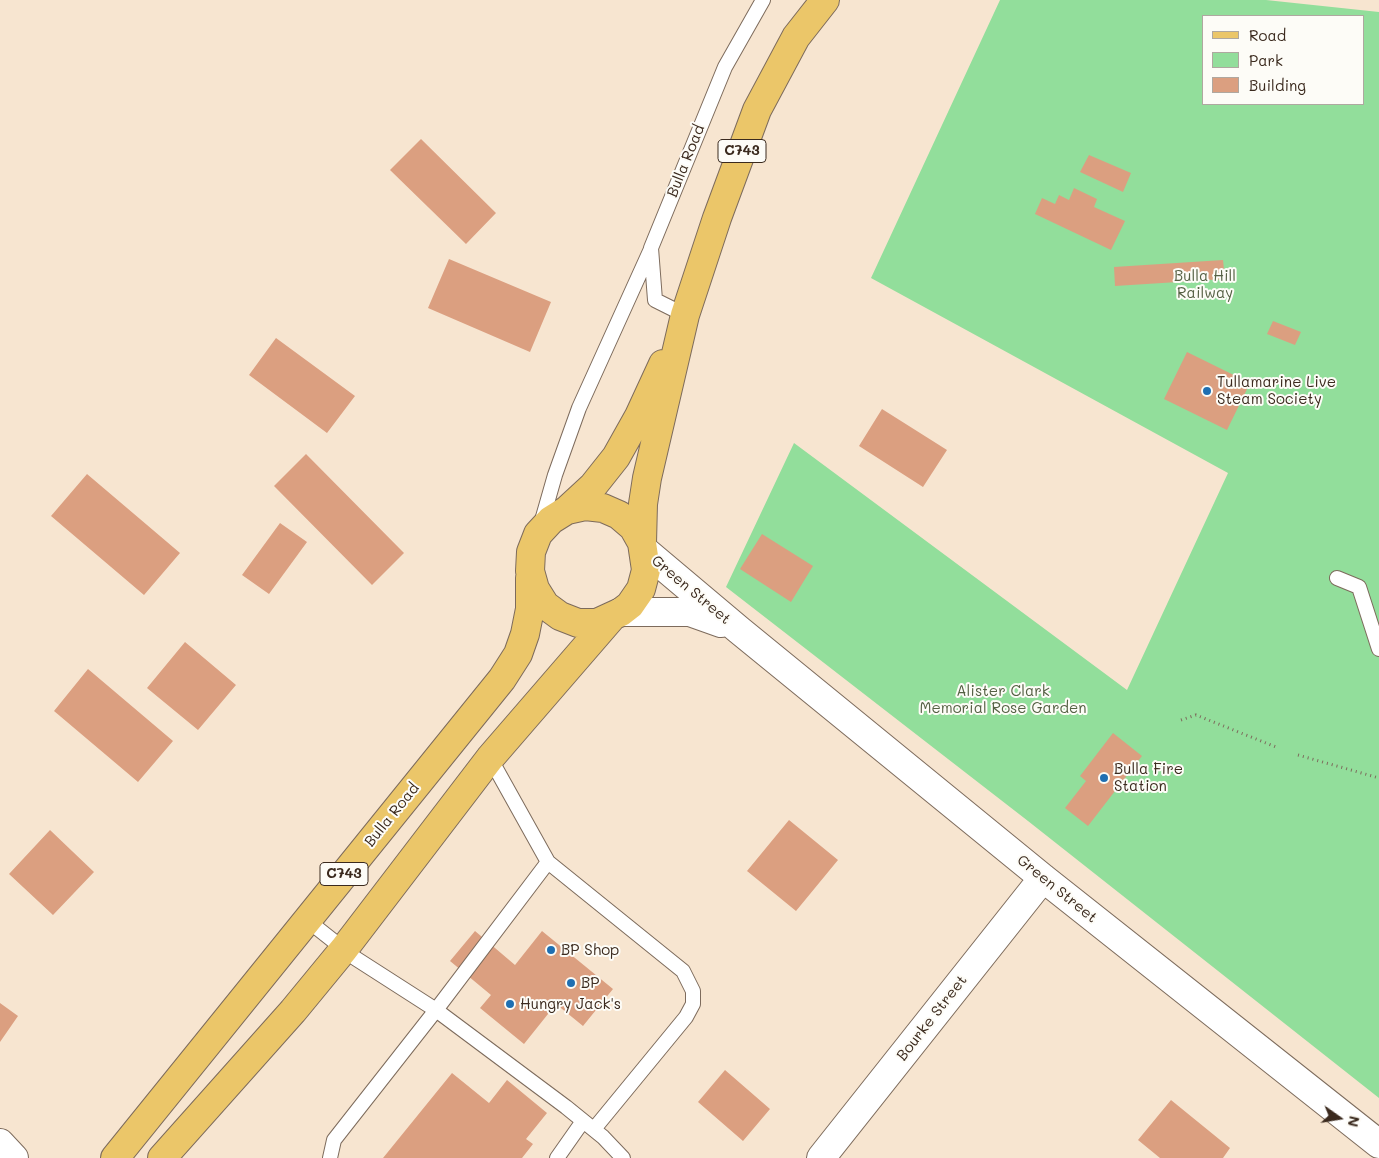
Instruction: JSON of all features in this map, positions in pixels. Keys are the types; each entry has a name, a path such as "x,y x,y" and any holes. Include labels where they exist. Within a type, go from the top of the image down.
{"main road":[{"name":"C743","path":"685,315 639,416 616,457 593,486 567,510 550,520 538,534 531,552 530,570 534,589 545,605 560,616 578,623 597,623 616,615 630,605 641,589 646,570 643,547 643,504 647,478 685,315 717,218 757,110 796,37 825,0"},
{"name":"C743","path":"567,510 585,506 603,508 619,516 633,527 643,547"},
{"name":"Bulla Road","path":"115,1158 502,679 518,654 525,634 530,609 530,570"},
{"name":"C743","path":"162,1158 260,1049 344,949 490,758 616,615"}],"street":[{"name":"Green Street","path":"643,547 739,630 1043,878 1379,1144"},
{"name":"Green Street","path":"616,615 690,612 739,630"},
{"name":"Bourke Street","path":"821,1158 1043,878"},
{"path":"0,1143 14,1158"}],"lane":[{"name":"Bulla Road","path":"685,315 655,300 651,248 725,67 763,0"},
{"path":"538,534 555,475 579,408 651,248"},
{"path":"1337,578 1359,587 1379,649"},
{"path":"490,758 548,862 683,971 693,991 693,1004 686,1018 557,1158"},
{"path":"330,1158 334,1140 436,1010 548,862"},
{"path":"307,920 344,949 436,1010 589,1125 623,1158"}],"path":[{"path":"1181,720 1196,715 1276,747"},
{"path":"1298,755 1379,778"}],"green space":[{"name":"Bulla Hill Railway","path":"1000,0 1266,0 1379,12 1379,1098 1028,821 726,587 794,443 1127,690 1228,473 871,278"}],"building":[{"path":"421,139 496,213 466,244 390,170"},
{"path":"1089,155 1131,173 1123,192 1080,172"},
{"path":"1074,188 1097,199 1094,207 1125,221 1111,250 1035,214 1042,198 1055,204 1059,195 1069,200"},
{"path":"449,259 551,302 530,352 428,308"},
{"path":"1223,260 1225,279 1115,286 1114,267"},
{"path":"1273,321 1301,332 1295,345 1267,334"},
{"path":"276,338 355,396 327,433 249,375"},
{"name":"Tullamarine Live Steam Society","path":"1187,352 1250,383 1227,430 1164,399"},
{"path":"882,409 947,450 923,487 859,446"},
{"path":"306,454 404,553 372,585 274,486"},
{"path":"87,474 180,553 144,595 51,516"},
{"path":"280,523 307,542 269,594 242,575"},
{"path":"762,534 813,566 791,602 740,569"},
{"path":"185,642 236,685 198,730 147,688"},
{"path":"88,669 173,741 138,782 54,711"},
{"name":"Bulla Fire Station","path":"1113,733 1142,756 1088,826 1065,808 1086,781 1080,776"},
{"path":"789,820 838,860 796,911 747,871"},
{"path":"50,830 94,872 53,915 9,874"},
{"path":"475,931 515,965 542,931 613,989 583,1026 556,1004 524,1044 480,1008 491,995 450,961"},
{"path":"0,1003 18,1016 0,1042"},
{"path":"725,1070 770,1109 743,1141 698,1102"},
{"path":"452,1073 489,1103 507,1080 547,1113 526,1139 533,1144 522,1158 383,1158"},
{"path":"1171,1100 1230,1148 1223,1158 1160,1158 1138,1140"}],"place":[{"name":"Tullamarine Live Steam Society","path":"1207,391"},
{"name":"Bulla Fire Station","path":"1104,778"},
{"name":"BP Shop","path":"551,950"},
{"name":"BP","path":"571,983"},
{"name":"Hungry Jack's","path":"510,1004"}],"park label":[{"name":"Alister Clark Memorial Rose Garden","path":"1003,700"}]}
